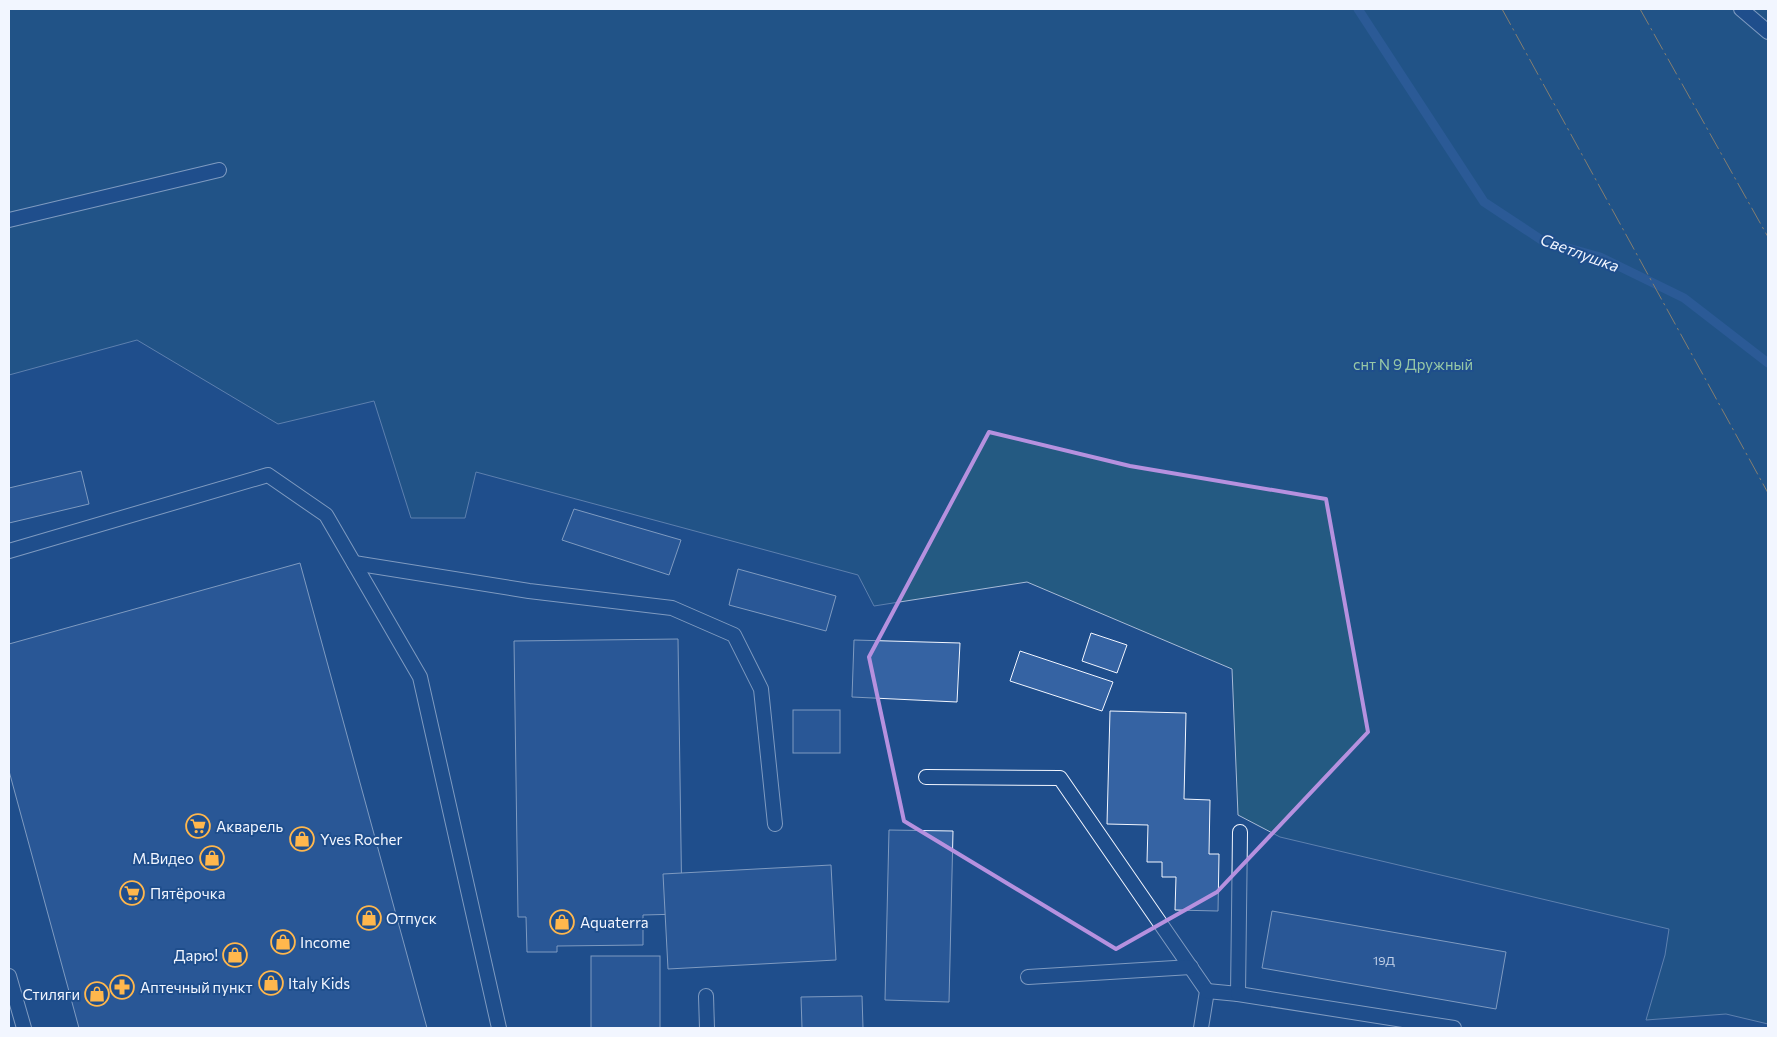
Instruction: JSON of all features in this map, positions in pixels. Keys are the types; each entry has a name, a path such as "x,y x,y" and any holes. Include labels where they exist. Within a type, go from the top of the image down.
{"lane":[{"path":"1741,9 1768,32"},
{"path":"9,220 219,170"},
{"path":"9,551 268,475 326,515 420,677 498,1028"},
{"path":"354,563 529,592 672,608 734,635 761,689 775,824"},
{"path":"926,777 1060,778 1207,991 1201,1028"},
{"path":"1238,994 1240,832"},
{"path":"1028,978 1191,967"},
{"path":"9,976 24,1028"},
{"path":"1207,991 1238,994 1454,1028"},
{"path":"706,996 707,1028"}],"highlighted area":[{"path":"989,432 1130,466 1326,499 1368,732 1217,892 1116,949 904,821 869,657"}],"green space":[{"name":"снт N 9 Дружный","path":"9,9 1768,9 1768,1024 1726,1014 1646,1020 1665,955 1669,929 1280,837 1238,815 1232,669 1027,582 874,606 858,575 476,472 465,518 411,518 374,401 278,424 137,340 9,375"}],"building":[{"path":"81,471 89,504 9,523 9,488"},
{"path":"574,509 681,540 669,575 562,540"},
{"name":"Акварель","path":"300,563 427,1028 79,1028 9,771 9,644"},
{"path":"738,569 836,596 826,631 729,605"},
{"path":"1091,633 1127,645 1117,673 1082,661"},
{"path":"678,639 682,914 643,915 643,945 557,946 557,952 527,952 526,917 518,917 514,641"},
{"path":"854,640 960,643 957,702 852,697"},
{"path":"1020,651 1113,682 1102,711 1010,681"},
{"path":"793,710 840,710 840,753 793,753"},
{"path":"1110,711 1186,713 1184,799 1210,800 1209,854 1219,854 1218,911 1175,910 1176,877 1162,877 1162,862 1147,862 1148,825 1107,824"},
{"path":"889,830 953,831 949,1002 885,1000"},
{"path":"831,865 836,960 668,969 663,874"},
{"path":"1272,911 1506,952 1496,1009 1262,968"},
{"path":"591,956 660,956 660,1028 591,1028"},
{"path":"862,996 863,1028 802,1028 801,997"}],"waterway":[{"name":"Светлушка","path":"1358,9 1484,202 1543,241 1600,257 1684,298 1768,363"}],"power":[{"path":"1502,9 1768,493"},
{"path":"1640,9 1768,237"}],"place":[{"name":"Акварель","path":"198,826"},
{"name":"Yves Rocher","path":"302,839"},
{"name":"М.Видео","path":"212,858"},
{"name":"Пятёрочка","path":"132,893"},
{"name":"Отпуск","path":"369,918"},
{"name":"Aquaterra","path":"562,922"},
{"name":"Income","path":"283,942"},
{"name":"Дарю!","path":"235,955"},
{"name":"Italy Kids","path":"271,983"},
{"name":"Аптечный пункт","path":"122,987"},
{"name":"Стиляги","path":"97,994"}]}
